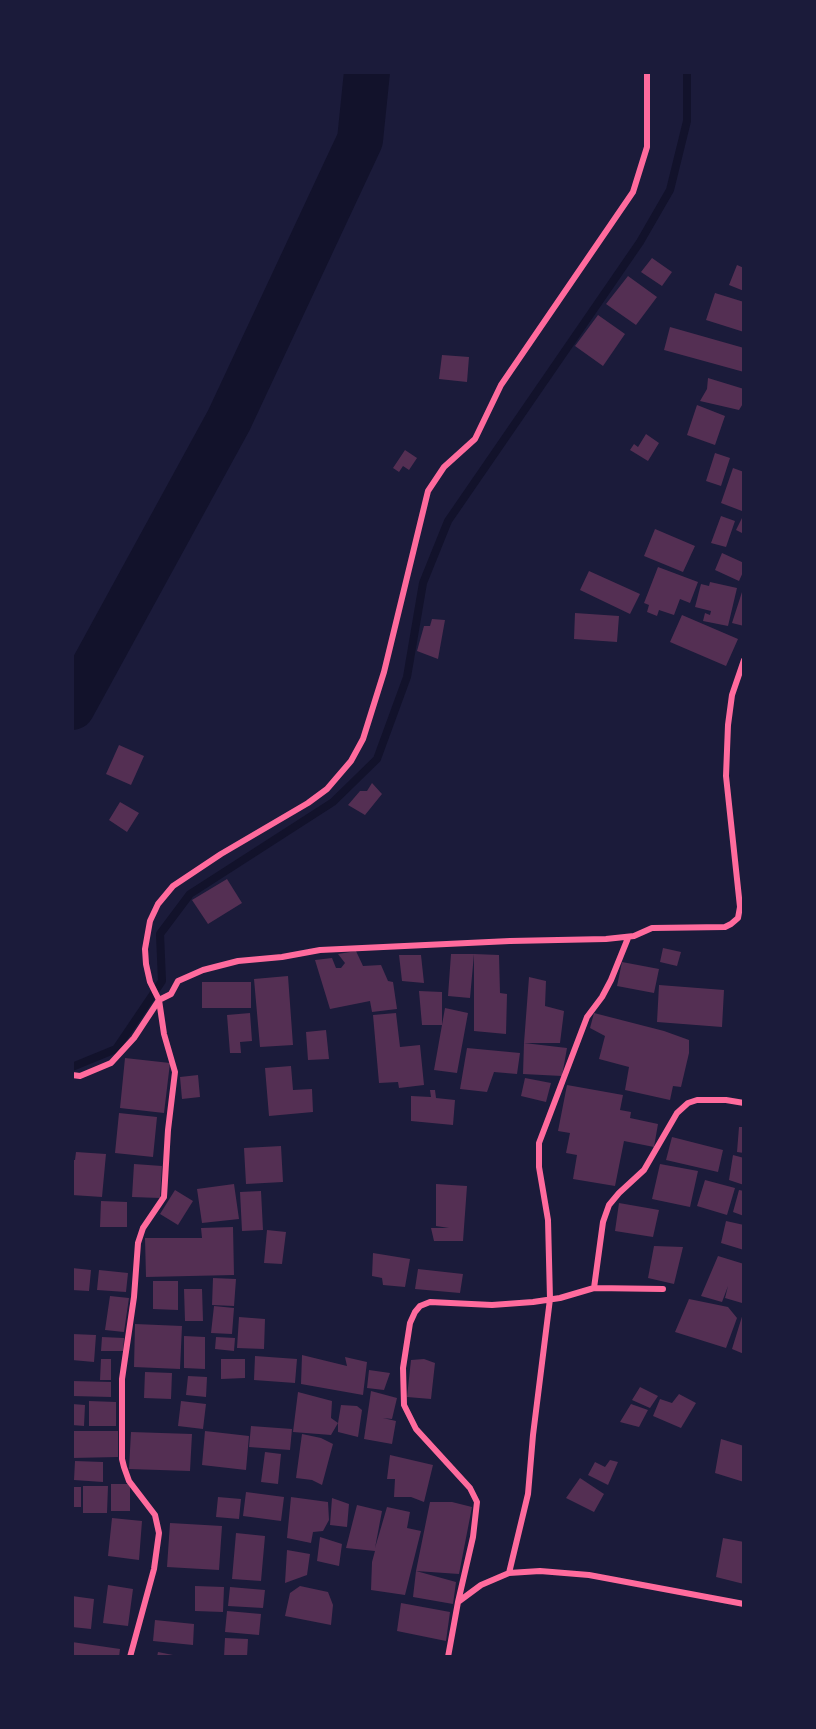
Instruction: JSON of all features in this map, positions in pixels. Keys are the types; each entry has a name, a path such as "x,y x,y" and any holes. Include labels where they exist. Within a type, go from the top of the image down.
{"street":[{"path":"130,1657 154,1569 159,1533 155,1515 129,1481 122,1459 122,1379 134,1297 138,1243 143,1228 163,1201 166,1186 167,1140 175,1072 164,1034 158,998 146,964 150,921 158,904 173,886 221,854 308,803 327,789 351,761 363,739 384,672 428,491 444,467 475,439 501,385 633,192 646,147 647,72"},
{"path":"72,1075 80,1076 111,1063 134,1038 158,998 171,994 178,981 203,970 238,961 282,957 320,950 628,938 652,928 725,927 738,918 740,907 726,776 732,695 744,660"},
{"path":"510,1572 528,1494 550,1299 548,1220 539,1167 539,1143 587,1017 612,980 628,938"},
{"path":"594,1288 603,1222 609,1205 619,1192 644,1170 677,1113 688,1103 697,1100 717,1099 744,1103"},
{"path":"448,1657 458,1602 474,1537 477,1502 470,1488 416,1429 404,1405 403,1368 410,1323 417,1309 430,1302 492,1305 550,1299 594,1288 663,1289"},
{"path":"458,1602 481,1585 510,1572 540,1571 590,1575 744,1604"}],"building":[{"path":"652,258 672,272 662,286 641,272"},
{"path":"737,265 744,268 744,291 729,285"},
{"path":"628,276 657,297 636,325 606,304"},
{"path":"715,293 744,302 744,332 706,320"},
{"path":"598,315 625,334 603,366 575,346"},
{"path":"670,327 744,348 744,372 664,350"},
{"path":"442,355 469,357 467,382 439,379"},
{"path":"708,378 744,389 744,402 739,410 700,401 707,389"},
{"path":"697,405 725,416 715,445 687,435"},
{"path":"646,434 659,443 648,461 630,450 634,444 638,447"},
{"path":"405,450 417,458 409,470 403,466 399,472 393,468"},
{"path":"715,453 730,458 721,486 706,481"},
{"path":"733,468 744,472 742,511 721,503"},
{"path":"744,514 744,534 736,530"},
{"path":"721,516 735,521 726,547 711,543"},
{"path":"655,529 695,546 683,572 644,556"},
{"path":"722,553 744,563 744,570 739,581 715,570"},
{"path":"658,567 698,582 690,603 680,599 674,615 659,610 657,616 647,612 649,605 644,603"},
{"path":"589,571 640,594 630,614 580,590"},
{"path":"710,582 737,588 728,626 703,621 705,613 710,615 711,611 695,607 701,584 709,586"},
{"path":"742,592 744,593 744,626 732,623"},
{"path":"575,613 619,616 617,642 574,639"},
{"path":"682,615 738,639 726,666 670,642"},
{"path":"432,619 445,620 438,659 417,651 424,626 430,626"},
{"path":"119,745 144,756 131,785 106,774"},
{"path":"372,783 382,794 365,815 348,805 360,791 367,791"},
{"path":"120,802 139,813 127,832 109,820"},
{"path":"227,879 242,903 208,924 192,900"},
{"path":"663,948 681,952 677,966 660,962"},
{"path":"356,951 363,966 381,965 388,981 393,982 397,1009 372,1012 370,1001 330,1009 315,960 332,958 336,968 341,968 345,963 338,954"},
{"path":"451,954 474,954 470,998 448,996"},
{"path":"474,954 499,955 500,993 507,994 506,1034 474,1031"},
{"path":"399,955 421,955 424,983 402,981"},
{"path":"622,962 659,969 654,993 617,986"},
{"path":"288,976 293,1045 260,1047 254,979"},
{"path":"529,977 546,981 545,1006 564,1011 560,1043 524,1043"},
{"path":"202,982 251,982 251,1008 202,1008"},
{"path":"659,985 724,990 722,1027 657,1022"},
{"path":"419,991 442,992 442,1025 422,1025"},
{"path":"445,1008 468,1013 457,1073 434,1070"},
{"path":"250,1013 252,1041 240,1042 241,1053 230,1053 227,1015"},
{"path":"396,1013 400,1047 420,1045 424,1085 399,1088 398,1082 379,1083 373,1015"},
{"path":"594,1013 664,1031 689,1040 689,1053 681,1087 673,1086 670,1100 625,1090 629,1067 599,1059 605,1036 590,1028"},
{"path":"326,1030 329,1059 308,1060 306,1032"},
{"path":"524,1043 567,1048 562,1076 523,1074"},
{"path":"467,1048 520,1053 517,1074 494,1072 487,1092 460,1089"},
{"path":"125,1058 170,1063 164,1113 120,1108"},
{"path":"291,1066 293,1090 312,1089 313,1112 269,1116 265,1068"},
{"path":"198,1075 200,1097 182,1099 180,1077"},
{"path":"525,1078 551,1083 546,1102 521,1096"},
{"path":"567,1085 623,1095 620,1110 631,1112 630,1118 658,1124 654,1147 624,1141 615,1186 573,1179 577,1155 566,1153 570,1133 558,1131"},
{"path":"430,1090 435,1090 436,1098 455,1100 453,1125 411,1121 411,1096 431,1097"},
{"path":"119,1113 157,1117 153,1157 115,1153"},
{"path":"739,1127 744,1127 744,1153 737,1152"},
{"path":"672,1137 723,1150 718,1172 666,1160"},
{"path":"281,1146 283,1182 246,1184 244,1148"},
{"path":"76,1152 106,1154 102,1197 72,1195 72,1160 75,1160"},
{"path":"733,1155 744,1158 744,1185 729,1180"},
{"path":"134,1164 162,1166 160,1198 132,1197"},
{"path":"660,1164 698,1171 690,1207 652,1199"},
{"path":"705,1180 735,1188 727,1215 697,1206"},
{"path":"234,1184 239,1219 202,1223 197,1189"},
{"path":"436,1184 467,1186 463,1241 434,1241 431,1228 449,1228 436,1226"},
{"path":"175,1190 193,1201 178,1225 160,1214"},
{"path":"739,1190 744,1191 744,1216 733,1212"},
{"path":"261,1191 263,1230 242,1231 240,1192"},
{"path":"101,1201 127,1202 127,1227 100,1227"},
{"path":"619,1203 659,1210 653,1237 615,1231"},
{"path":"726,1221 744,1225 744,1250 721,1243"},
{"path":"233,1227 234,1275 146,1277 145,1238 202,1238 201,1228"},
{"path":"267,1230 286,1232 282,1264 264,1263"},
{"path":"654,1246 683,1247 674,1284 648,1278"},
{"path":"373,1253 410,1259 405,1287 383,1285 382,1278 372,1276"},
{"path":"718,1256 744,1264 742,1303 725,1298 728,1286 722,1302 701,1296"},
{"path":"72,1268 91,1270 89,1291 72,1290"},
{"path":"418,1269 463,1274 460,1293 415,1289"},
{"path":"99,1270 128,1273 126,1292 97,1290"},
{"path":"213,1278 236,1279 234,1306 212,1305"},
{"path":"153,1281 178,1281 178,1310 153,1309"},
{"path":"184,1289 202,1289 203,1321 185,1321"},
{"path":"110,1296 129,1298 124,1332 105,1330"},
{"path":"689,1299 728,1307 737,1318 726,1348 675,1332"},
{"path":"214,1306 234,1308 232,1334 211,1333"},
{"path":"744,1310 744,1354 732,1349"},
{"path":"239,1317 265,1319 264,1349 237,1348"},
{"path":"135,1324 182,1326 180,1369 134,1367"},
{"path":"72,1334 96,1335 94,1362 72,1360"},
{"path":"184,1336 205,1337 205,1369 184,1368"},
{"path":"102,1337 124,1338 123,1351 101,1351"},
{"path":"216,1337 235,1338 234,1351 215,1349"},
{"path":"302,1355 347,1366 345,1357 367,1362 363,1395 301,1384"},
{"path":"255,1356 297,1359 295,1383 254,1380"},
{"path":"101,1359 111,1359 111,1380 100,1380"},
{"path":"221,1359 245,1359 245,1378 221,1379"},
{"path":"424,1359 435,1363 431,1399 407,1397 411,1360"},
{"path":"369,1370 390,1373 384,1390 367,1388"},
{"path":"145,1372 172,1373 171,1399 144,1398"},
{"path":"188,1376 207,1377 206,1397 186,1395"},
{"path":"72,1381 111,1382 111,1397 72,1396"},
{"path":"640,1387 658,1396 650,1408 632,1400"},
{"path":"371,1391 397,1398 392,1419 383,1418 396,1421 392,1444 364,1439"},
{"path":"298,1392 332,1401 331,1418 338,1423 331,1435 293,1432"},
{"path":"679,1394 696,1403 681,1428 653,1416 660,1399 672,1403"},
{"path":"89,1401 116,1402 116,1426 89,1426"},
{"path":"181,1401 206,1404 203,1429 178,1426"},
{"path":"72,1404 85,1405 84,1426 72,1425"},
{"path":"631,1404 648,1410 639,1427 620,1422"},
{"path":"341,1405 357,1406 362,1410 358,1437 338,1432"},
{"path":"251,1426 292,1429 290,1450 249,1447"},
{"path":"72,1431 118,1431 118,1457 72,1458"},
{"path":"205,1431 249,1436 246,1470 202,1465"},
{"path":"131,1432 192,1434 190,1471 129,1469"},
{"path":"302,1434 321,1438 333,1444 322,1485 312,1480 296,1478"},
{"path":"721,1439 744,1446 744,1482 715,1473"},
{"path":"265,1452 281,1454 278,1484 261,1482"},
{"path":"390,1455 433,1465 424,1502 411,1497 394,1497 395,1479 387,1479"},
{"path":"610,1460 618,1462 608,1485 588,1475 595,1462 605,1467"},
{"path":"75,1461 103,1462 103,1482 74,1480"},
{"path":"580,1478 604,1494 594,1512 566,1498"},
{"path":"111,1484 130,1484 130,1511 111,1511"},
{"path":"83,1486 108,1486 107,1513 83,1513"},
{"path":"72,1487 81,1487 81,1507 72,1507"},
{"path":"246,1492 284,1497 281,1521 243,1516"},
{"path":"218,1497 241,1499 239,1519 216,1517"},
{"path":"291,1497 328,1502 329,1520 323,1531 313,1532 311,1543 287,1538"},
{"path":"332,1498 349,1504 347,1527 330,1525"},
{"path":"430,1502 452,1502 472,1507 459,1574 416,1571"},
{"path":"357,1505 382,1511 375,1548 387,1507 410,1512 407,1528 421,1531 405,1595 371,1590 372,1562 375,1551 346,1548"},
{"path":"112,1518 142,1521 139,1560 108,1556"},
{"path":"170,1523 222,1526 219,1570 167,1567"},
{"path":"236,1533 265,1536 261,1581 232,1579"},
{"path":"320,1537 342,1544 339,1566 317,1561"},
{"path":"723,1538 744,1542 744,1584 716,1577"},
{"path":"287,1550 310,1554 307,1575 285,1583"},
{"path":"416,1571 456,1582 453,1604 413,1597"},
{"path":"108,1585 133,1589 128,1626 103,1623"},
{"path":"195,1586 224,1587 223,1612 195,1611"},
{"path":"300,1586 328,1592 333,1605 331,1625 285,1616 290,1593"},
{"path":"230,1587 265,1590 263,1608 228,1606"},
{"path":"72,1596 94,1599 91,1629 72,1627"},
{"path":"401,1603 450,1612 446,1641 397,1631"},
{"path":"227,1611 261,1614 259,1635 225,1632"},
{"path":"155,1620 194,1624 193,1645 153,1641"},
{"path":"225,1638 248,1639 247,1657 224,1657"},
{"path":"72,1642 120,1649 119,1657 72,1657"},
{"path":"158,1652 178,1656 178,1657 157,1657"}],"waterway":[{"path":"72,707 229,420 360,140 367,72"},
{"path":"72,1067 116,1049 162,981 160,934 190,894 333,802 377,759 407,677 423,583 448,521 640,242 670,190 687,121 687,72"}]}
